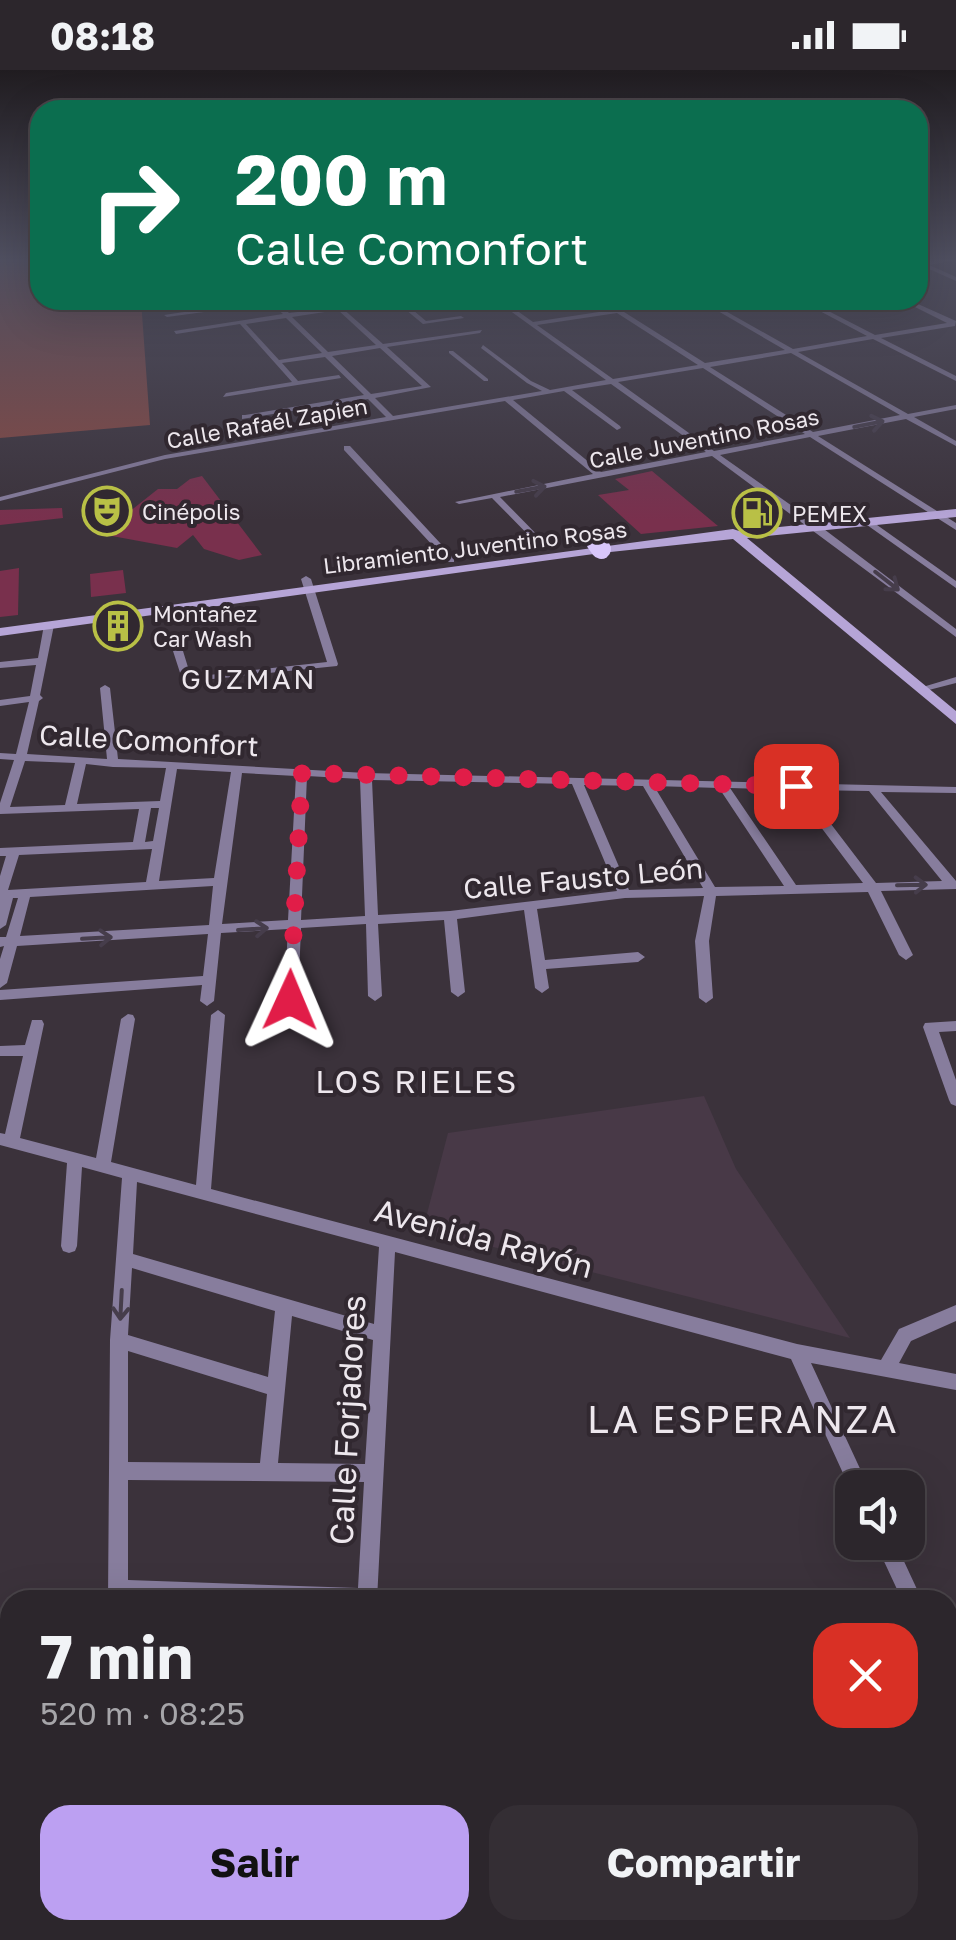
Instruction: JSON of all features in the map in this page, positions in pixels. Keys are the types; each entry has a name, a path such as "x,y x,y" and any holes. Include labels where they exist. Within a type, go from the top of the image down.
{"main road":[{"name":"Libramiento Juventino Rosas","path":"0,632 451,560 956,510"},
{"name":"Libramiento Juventino Rosas","path":"813,525 870,522 934,512"},
{"path":"737,532 926,687 956,706"},
{"name":"Libramiento Juventino Rosas","path":"0,621 599,545"},
{"path":"926,687 956,719"}],"street":[{"path":"262,346 297,384"},
{"path":"314,346 366,398 382,421"},
{"path":"276,362 378,346"},
{"path":"244,417 427,386 380,346"},
{"path":"563,346 813,525 956,634"},
{"path":"673,346 956,527"},
{"path":"783,346 956,444"},
{"name":"Calle Rafaél Zapien","path":"0,499 165,458 825,346"},
{"path":"894,346 956,379"},
{"path":"483,347 528,382 551,393"},
{"path":"450,352 486,380"},
{"path":"323,355 339,377 392,420"},
{"path":"463,362 495,357"},
{"path":"476,372 508,367"},
{"path":"226,395 339,377"},
{"path":"528,382 537,395"},
{"path":"567,390 617,428"},
{"path":"508,400 599,475"},
{"name":"Calle Juventino Rosas","path":"459,502 956,408"},
{"path":"348,448 451,560"},
{"path":"494,495 546,548"},
{"path":"870,522 956,585"},
{"path":"178,651 187,680 333,664 306,584"},
{"path":"50,625 38,698 3,811 166,804"},
{"path":"0,665 42,661"},
{"path":"926,687 956,680"},
{"path":"105,688 113,764"},
{"path":"0,703 38,698"},
{"name":"Calle Comonfort","path":"0,756 366,776 951,790"},
{"path":"70,808 81,763"},
{"path":"152,886 172,766"},
{"path":"203,1193 212,1008 208,980 238,769"},
{"path":"290,1000 302,773"},
{"path":"366,776 375,996"},
{"path":"577,782 625,894"},
{"path":"646,782 711,891 702,941 706,998"},
{"path":"722,784 792,888"},
{"path":"796,786 872,886 906,955"},
{"path":"872,788 954,885"},
{"path":"951,790 956,800"},
{"path":"138,846 146,805"},
{"path":"0,926 7,852 160,845"},
{"path":"4,895 220,882"},
{"name":"Calle Fausto León","path":"5,942 450,915 625,894 954,885"},
{"path":"0,983 5,942 25,894"},
{"path":"530,905 542,988"},
{"path":"450,915 458,992"},
{"path":"538,965 638,957"},
{"path":"0,995 208,980"},
{"path":"103,1165 128,1019"},
{"path":"6,1141 37,1024"},
{"path":"956,1026 930,1027 956,1100"},
{"path":"0,1052 32,1050"},
{"name":"Avenida Rayón","path":"6,1141 797,1352 956,1382"},
{"path":"69,1246 74,1158"},
{"path":"117,1590 118,1340 130,1172"},
{"name":"Calle Forjadores","path":"368,1590 387,1244"},
{"path":"123,1258 380,1334"},
{"path":"268,1472 284,1306"},
{"path":"886,1368 904,1335 956,1313"},
{"path":"118,1340 275,1388"},
{"path":"797,1352 852,1470"},
{"path":"119,1471 372,1473"},
{"path":"893,1560 907,1590"}],"shaded area":[{"path":"0,346 144,346 150,425 0,438"},
{"path":"704,1096 736,1169 850,1338 423,1229 448,1133"}],"building":[{"path":"652,471 718,526 641,534 598,495 629,490 615,479"},
{"path":"202,476 262,555 239,560 204,549 193,535 177,548 101,534 111,525 87,527 88,501 129,498 129,512 158,489 177,489"},
{"path":"62,508 63,518 0,525 0,510"},
{"path":"19,568 18,615 0,617 0,571"},
{"path":"123,570 126,593 91,597 90,574"}],"place":[{"name":"Cinépolis","path":"107,511"},
{"name":"PEMEX","path":"757,513"},
{"name":"Montañez Car Wash","path":"118,626"}],"district":[{"name":"GUZMAN","path":"249,678"},
{"name":"LOS RIELES","path":"417,1081"},
{"name":"LA ESPERANZA","path":"743,1418"}],"route":[{"path":"290,1000 302,773 796,786"}]}
